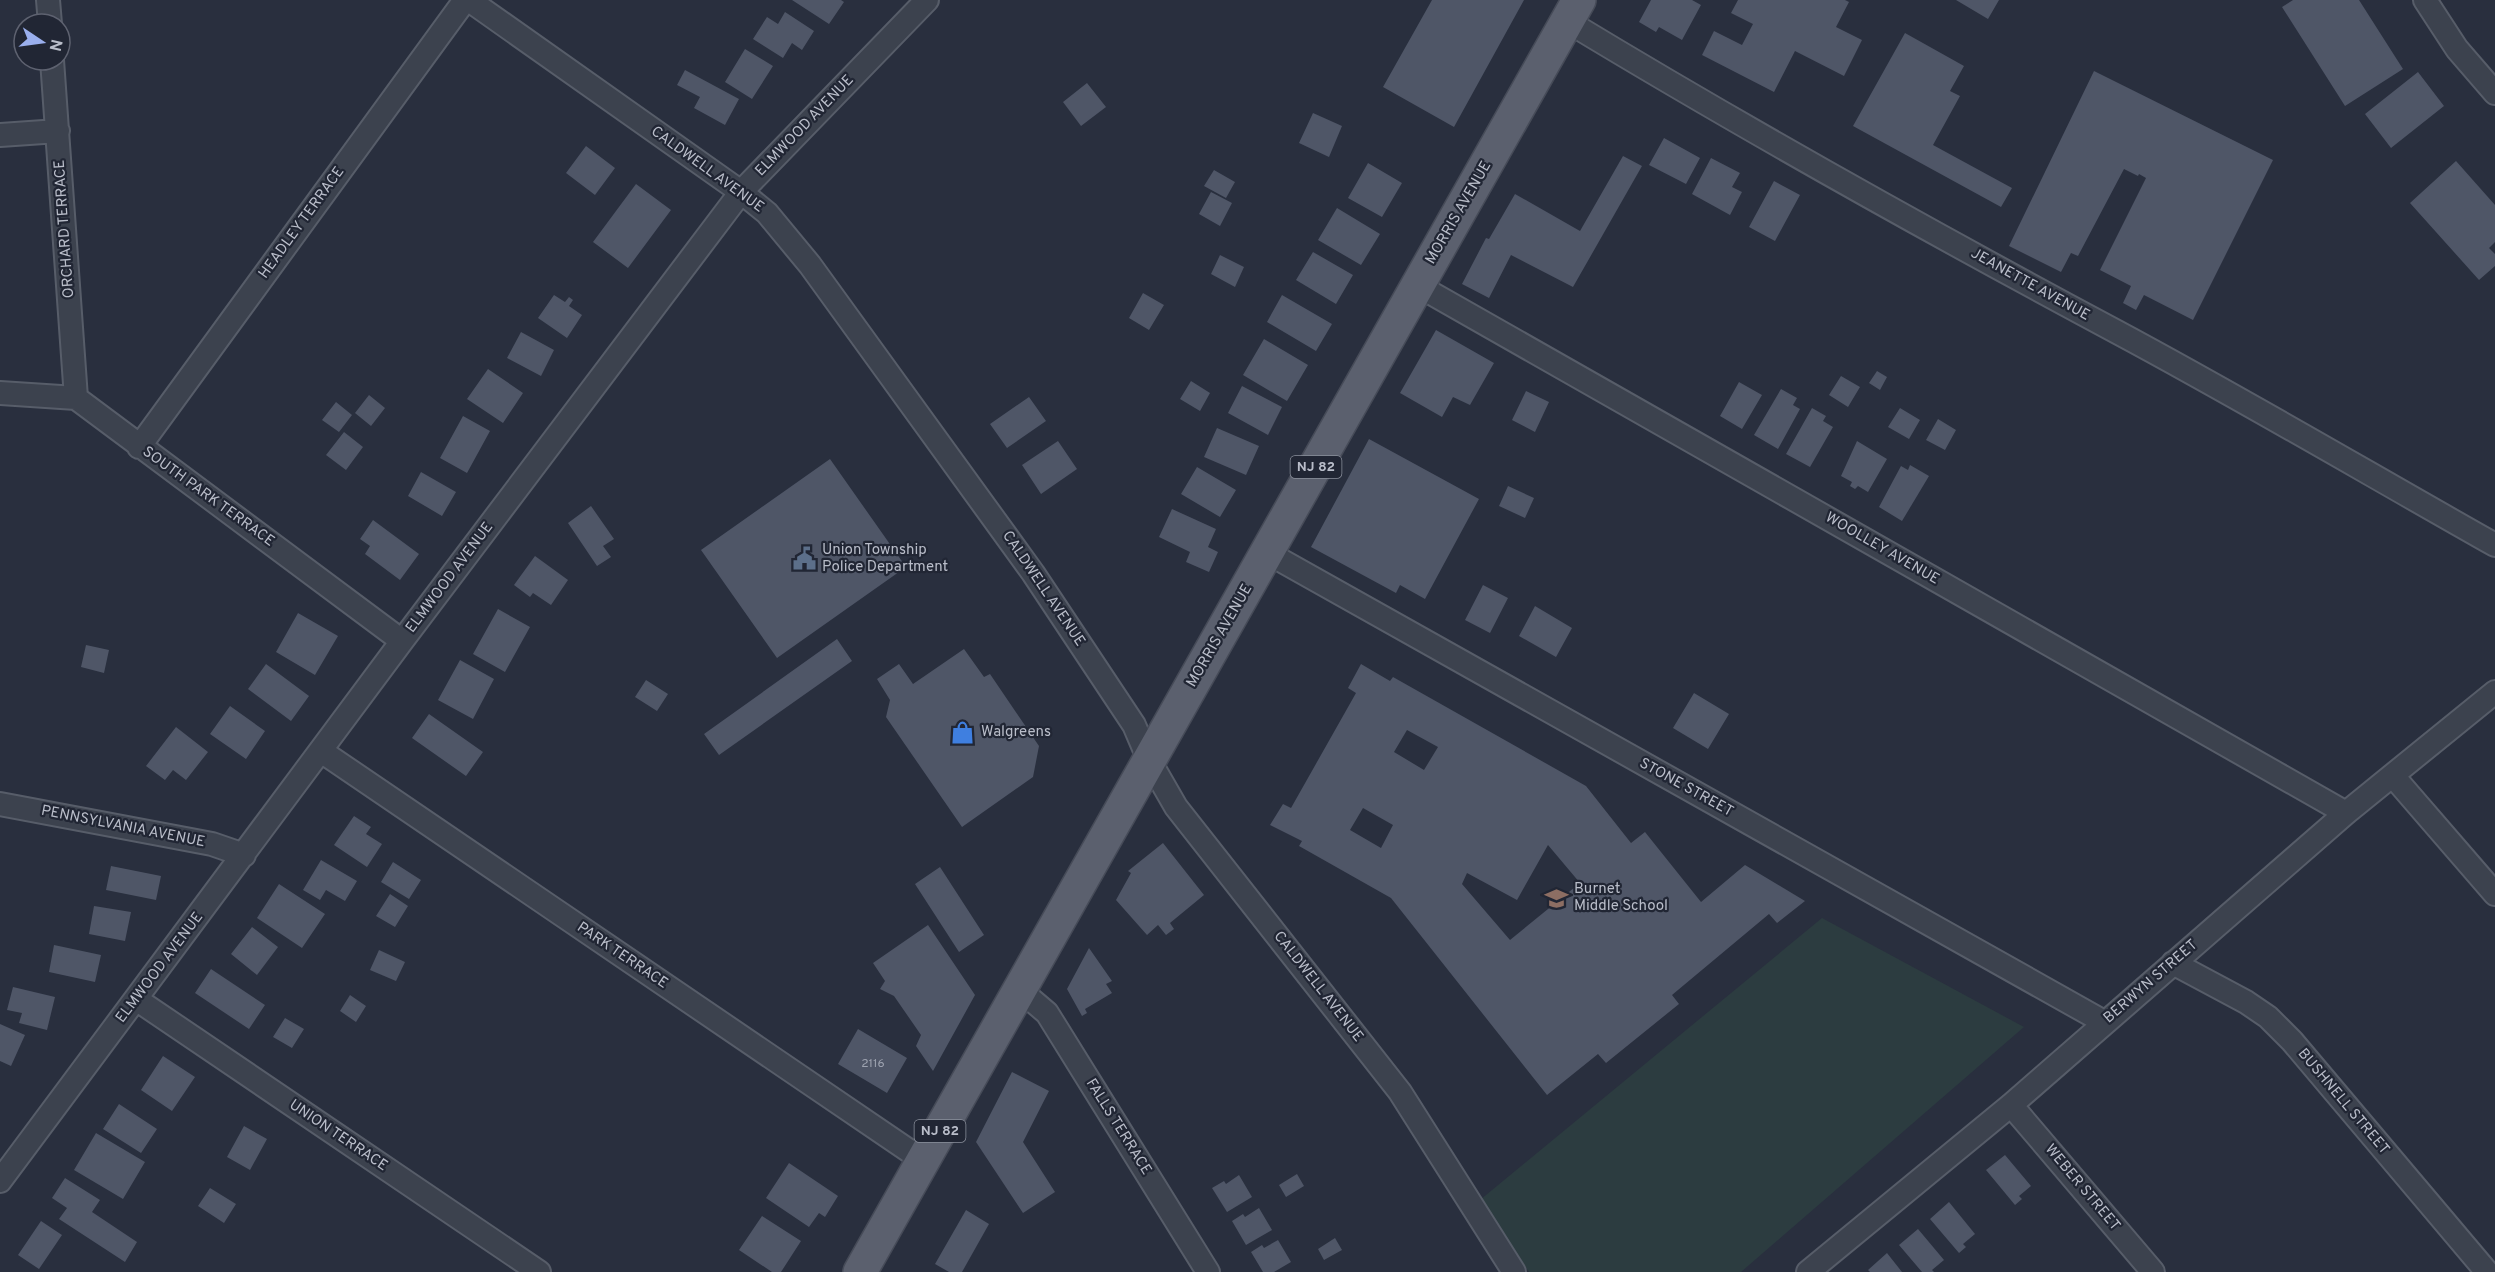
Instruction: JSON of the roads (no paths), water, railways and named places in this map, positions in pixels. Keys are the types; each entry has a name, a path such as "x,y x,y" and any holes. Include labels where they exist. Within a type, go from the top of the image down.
{"main road":[{"name":"MORRIS AVENUE","path":"860,1272 1573,11"}],"street":[{"name":"CALDWELL AVENUE","path":"467,0 741,192 767,213 810,265 1001,528 1134,725 1149,760 1176,807 1400,1092 1514,1272"},
{"name":"HEADLEY TERRACE","path":"139,447 467,0"},
{"path":"2425,0 2457,49 2495,93"},
{"name":"ELMWOOD AVENUE","path":"0,1180 402,641 741,192 920,2"},
{"name":"JEANETTE AVENUE","path":"1573,11 1654,74 2495,545"},
{"name":"ORCHARD TERRACE","path":"53,72 76,398"},
{"path":"0,135 58,131"},
{"name":"WOOLLEY AVENUE","path":"1417,285 2346,813"},
{"path":"0,393 76,398"},
{"name":"SOUTH PARK TERRACE","path":"76,398 402,641"},
{"name":"STONE STREET","path":"1268,554 2104,1022"},
{"name":"BERWYN STREET","path":"1813,1270 2011,1105 2346,813 2495,692"},
{"name":"PARK TERRACE","path":"321,751 924,1161"},
{"path":"2393,776 2495,894"},
{"name":"PENNSYLVANIA AVENUE","path":"0,804 212,844 244,855"},
{"name":"BUSHNELL STREET","path":"2173,963 2246,1002 2268,1017 2292,1041 2487,1272"},
{"name":"FALLS TERRACE","path":"1020,990 1047,1013 1208,1272"},
{"name":"UNION TERRACE","path":"136,999 539,1272"},
{"name":"WEBER STREET","path":"2011,1105 2153,1272"}],"place":[{"name":"Union Township Police Department","path":"804,559"},
{"name":"Walgreens","path":"963,732"},
{"name":"Burnet Middle School","path":"1556,898"}]}
